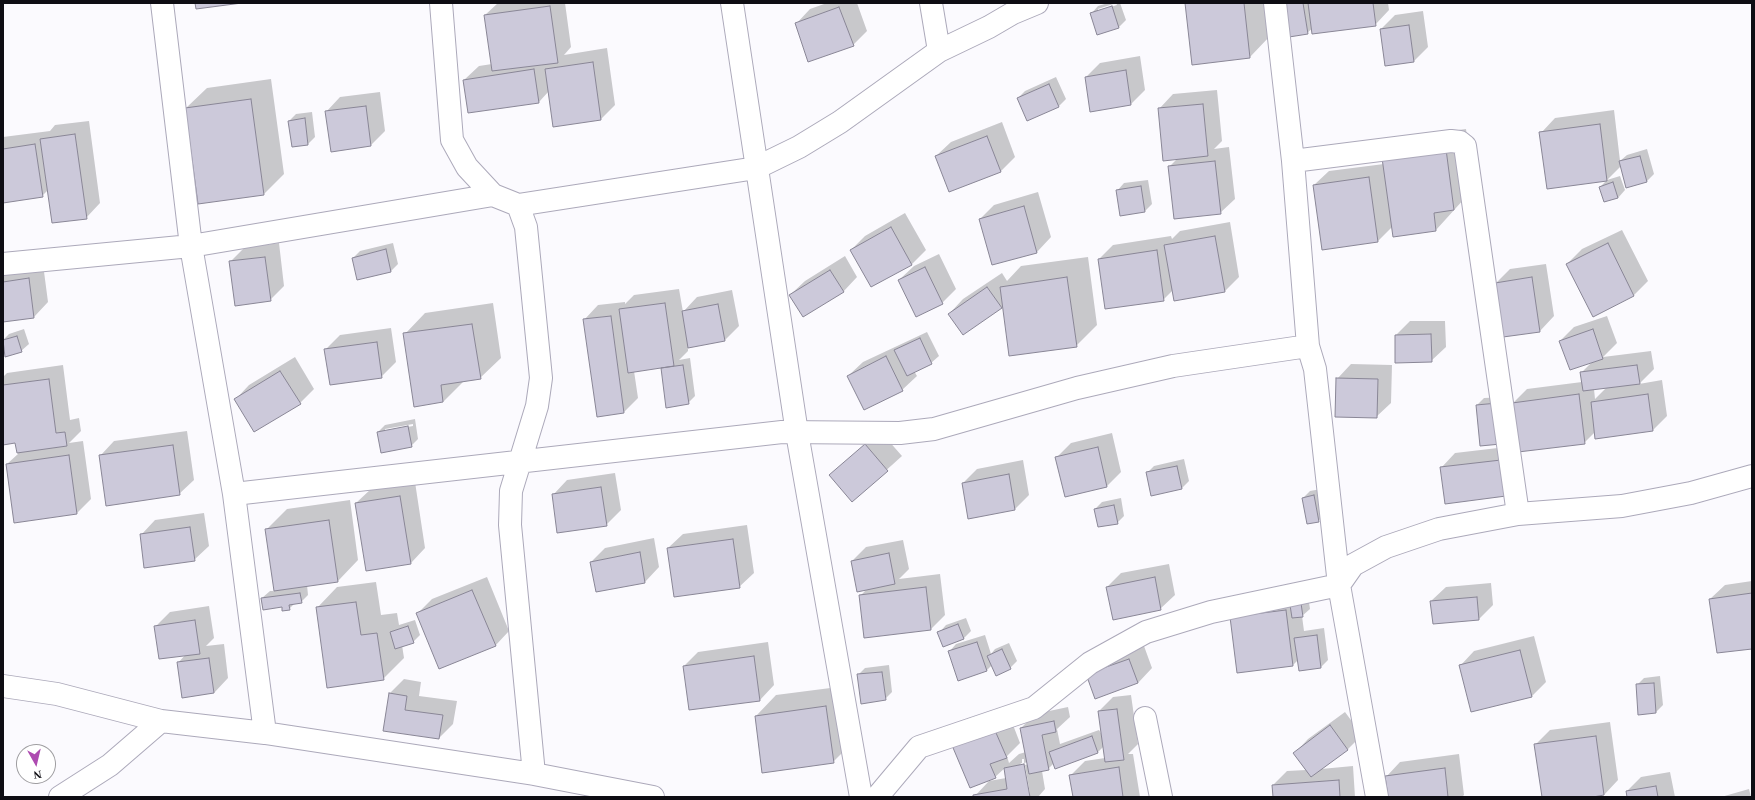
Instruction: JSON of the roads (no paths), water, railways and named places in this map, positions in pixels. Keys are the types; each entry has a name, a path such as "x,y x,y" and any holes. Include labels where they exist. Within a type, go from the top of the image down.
{"street":[{"path":"162,3 191,246 234,494 265,733"},
{"path":"440,3 452,140 467,167 493,195 518,205 756,168 799,147 840,122 939,51 989,27 1013,13 1037,3"},
{"path":"732,3 797,432 861,797"},
{"path":"931,3 939,51"},
{"path":"1275,3 1293,161 1308,346 1315,369 1339,585 1377,797"},
{"path":"1293,161 1451,141 1460,142 1465,146 1518,514"},
{"path":"3,264 191,246 493,195"},
{"path":"518,205 526,227 541,378 537,406 511,491 510,525 534,774"},
{"path":"234,494 782,432 900,433 934,429 1077,388 1173,366 1308,346"},
{"path":"877,797 919,747 1034,708 1090,663 1146,632 1210,612 1339,585 1353,565 1386,547 1439,529 1518,514 1622,506 1691,492 1752,476"},
{"path":"3,686 57,694 161,722 265,733 534,774 653,797"},
{"path":"1145,718 1161,797"},
{"path":"60,797 110,765 161,722"}]}
